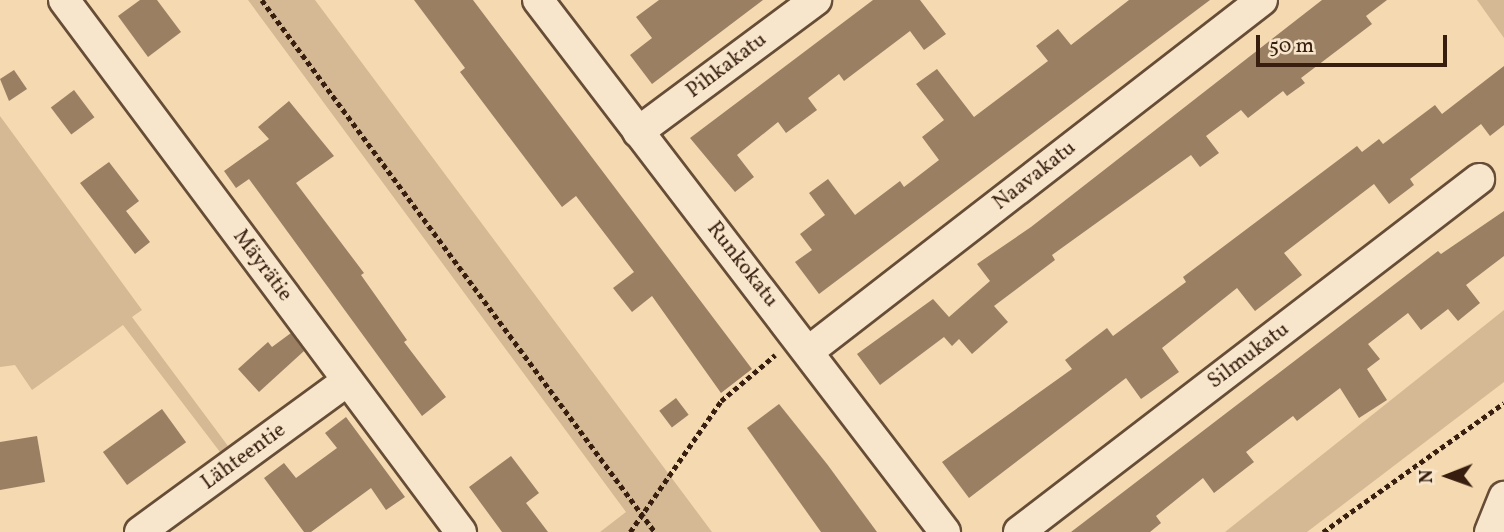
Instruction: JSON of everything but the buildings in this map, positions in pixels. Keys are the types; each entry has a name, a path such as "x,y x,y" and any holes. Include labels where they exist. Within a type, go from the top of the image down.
{"street":[{"name":"Mäyrätie","path":"64,0 461,532"},
{"name":"Runkokatu","path":"538,0 945,532"},
{"name":"Pihkakatu","path":"638,132 816,0"},
{"name":"Naavakatu","path":"803,344 1262,0"},
{"name":"Silmukatu","path":"1019,532 1479,179"},
{"name":"Lähteentie","path":"140,532 347,381"},
{"path":"1490,532 1504,497"}],"path":[{"path":"262,0 655,532"},
{"path":"630,532 721,401 803,344"},
{"path":"1323,532 1504,403"}],"shaded area":[{"path":"248,0 315,0 712,532 600,532 626,512"},
{"path":"1477,0 1504,0 1504,38"},
{"path":"0,116 142,310 132,317 228,446 220,452 123,325 32,390 15,365 0,367"},
{"path":"1504,310 1504,382 1307,532 1225,532"}]}
